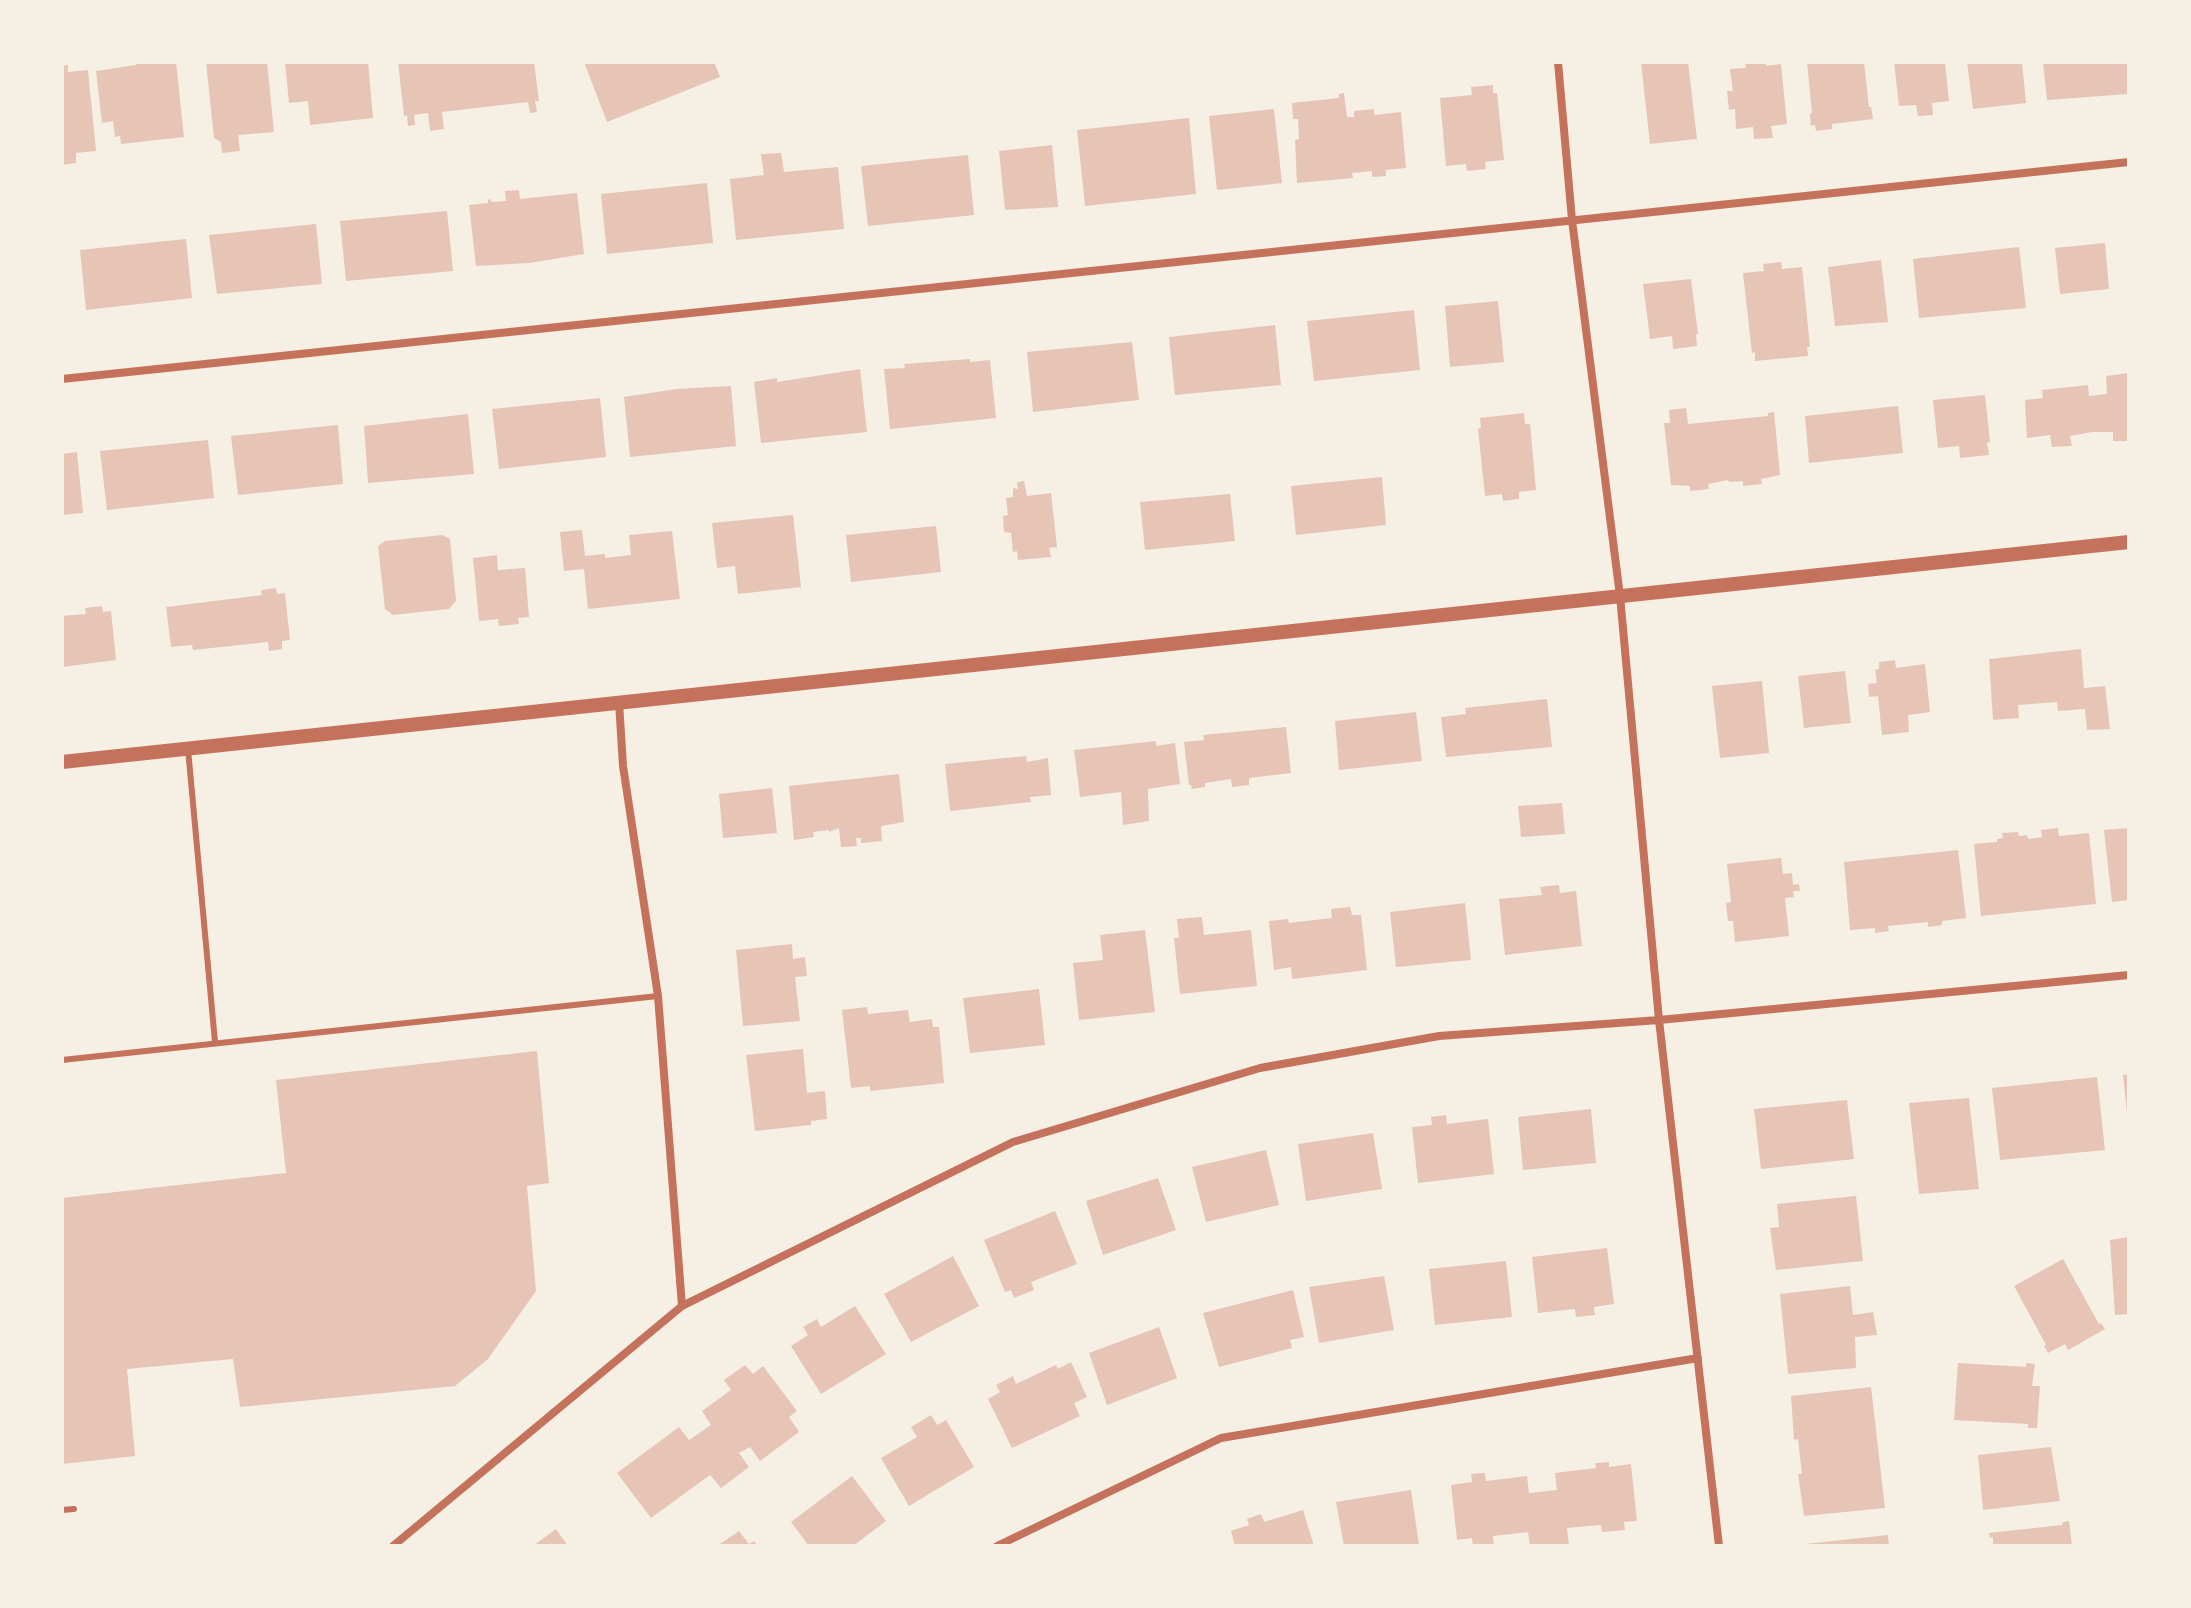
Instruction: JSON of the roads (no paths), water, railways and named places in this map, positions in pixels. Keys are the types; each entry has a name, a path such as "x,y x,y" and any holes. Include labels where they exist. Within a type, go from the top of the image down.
{"street":[{"path":"1558,62 1572,220 1620,596 1659,1020 1719,1546"},
{"path":"62,379 2129,162"},
{"path":"62,762 2129,542"},
{"path":"619,702 623,766 658,996 682,1306"},
{"path":"393,1546 682,1306 1013,1142 1260,1068 1439,1036 1659,1020 2129,975"},
{"path":"997,1546 1221,1438 1698,1358"}],"lane":[{"path":"188,749 215,1042"},
{"path":"62,1060 658,996"},
{"path":"62,1510 74,1509"}]}
